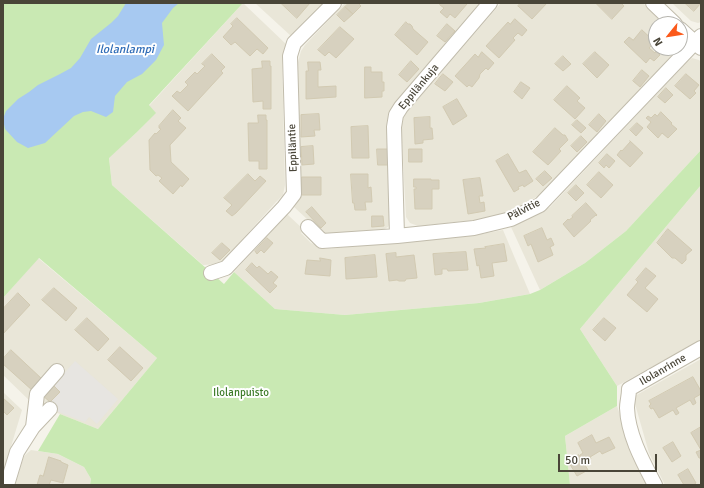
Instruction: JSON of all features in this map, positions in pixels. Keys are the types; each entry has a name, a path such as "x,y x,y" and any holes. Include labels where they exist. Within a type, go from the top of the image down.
{"street":[{"name":"Eppiläntie","path":"211,273 226,268 284,207 294,194 290,56 294,43 334,3"},
{"name":"Eppilänkuja","path":"397,236 394,128 396,115 401,107 490,3"},
{"path":"653,3 667,16"},
{"path":"688,34 699,42"},
{"name":"Pälvitie","path":"308,227 322,241 397,236 474,228 511,219 540,204 699,42"},
{"name":"Ilolanrinne","path":"655,485 644,465 631,435 627,409 630,390 701,348"},
{"path":"33,427 38,394 57,372"},
{"path":"7,485 17,452 33,427 50,409"}],"shaded area":[{"path":"243,3 287,45 282,60 285,185 283,195 220,264 203,265 112,185 109,157 136,133 155,113 149,106"},
{"path":"255,3 328,3 291,36"},
{"path":"345,3 481,3 395,103 391,111 391,221 388,227 384,229 323,234 293,206 299,195 298,62 301,51 305,45"},
{"path":"501,3 643,3 656,16 648,16 648,56 671,56 540,195 504,214 486,219 418,226 410,223 406,217 401,123 406,113"},
{"path":"672,3 701,3 701,22 698,23 691,21 688,16 686,16"},
{"path":"692,58 701,62 701,150 626,231 585,263 540,290 511,227 550,207"},
{"path":"701,185 701,340 617,386 580,329"},
{"path":"287,214 304,230 301,233 311,243 326,249 470,236 503,230 530,294 479,303 345,315 275,309 234,272"},
{"path":"38,258 157,358 98,429 32,403 3,375 3,298"},
{"path":"701,359 701,485 665,485 649,453 633,397"},
{"path":"75,361 118,399 97,424 89,417 85,422 46,407 60,392 53,386"},
{"path":"3,392 22,410 3,473"},
{"path":"617,406 632,451 649,485 570,485 565,436"},
{"path":"31,450 58,454 84,467 91,479 90,485 15,485 24,456"}],"green space":[{"name":"Ilolanpuisto","path":"3,3 243,3 149,105 156,113 109,158 112,185 224,284 234,272 275,309 345,315 479,303 530,294 540,290 585,263 626,231 701,150 701,185 580,329 617,386 617,406 565,436 570,485 90,485 91,479 84,467 58,454 38,451 60,414 98,429 157,358 39,258 3,298"}],"water":[{"name":"Ilolanlampi","path":"126,3 179,3 173,8 162,23 164,45 156,60 142,74 127,82 115,96 113,112 106,117 91,111 83,112 74,116 45,143 28,148 17,142 5,129 3,119 6,111 18,99 38,85 71,68 80,58 91,39 118,16"}],"building":[{"path":"281,3 310,3 297,18"},
{"path":"349,3 358,3 361,6 353,14 345,7"},
{"path":"441,3 467,4 455,18 450,14 447,18 440,12 444,8 440,5"},
{"path":"521,3 547,3 532,19 518,6"},
{"path":"596,3 621,3 624,6 612,19"},
{"path":"685,3 701,3 694,11"},
{"path":"345,7 353,14 344,22 337,15"},
{"path":"237,18 268,48 263,54 257,49 250,56 235,42 231,45 223,37 233,26 231,24"},
{"path":"515,19 527,30 522,36 518,33 513,38 515,40 499,58 486,46 508,22 510,24"},
{"path":"406,22 410,24 413,29 428,42 417,55 395,35"},
{"path":"447,24 455,31 445,42 437,36"},
{"path":"340,27 354,39 336,58 329,52 325,56 318,50"},
{"path":"642,30 648,36 648,56 659,56 654,61 650,58 646,63 624,42 629,37 633,40"},
{"path":"482,52 494,63 488,70 486,68 480,74 479,78 472,87 469,85 467,87 455,76 475,54 478,57"},
{"path":"595,52 609,65 597,78 583,64"},
{"path":"212,54 225,67 221,71 223,73 188,111 172,96 177,91 180,93 188,85 185,82 195,72 197,74 205,66 202,64"},
{"path":"563,56 571,64 563,71 555,64"},
{"path":"262,61 270,61 271,66 271,109 263,109 263,101 253,102 252,69 262,68"},
{"path":"411,61 419,69 407,82 399,75"},
{"path":"308,62 320,62 321,70 318,70 318,87 336,86 336,97 306,99 306,71 308,71"},
{"path":"365,67 371,67 371,72 382,72 384,91 382,91 382,97 365,98"},
{"path":"642,70 649,76 640,87 633,81"},
{"path":"443,74 453,82 445,91 435,84"},
{"path":"686,74 699,85 694,91 696,93 690,99 675,86"},
{"path":"521,82 530,88 522,99 514,92"},
{"path":"567,86 580,98 577,101 585,108 575,119 554,100"},
{"path":"666,88 673,95 665,103 658,97"},
{"path":"457,99 467,116 453,125 443,107"},
{"path":"173,110 181,118 178,121 186,128 170,145 171,162 189,179 173,194 159,181 162,178 158,175 156,176 150,170 149,140 161,129 159,126"},
{"path":"661,112 677,129 668,138 662,133 658,138 647,127 651,122 646,118 648,116 651,118 655,114 657,116"},
{"path":"319,114 320,130 314,130 315,136 301,137 301,115"},
{"path":"599,114 606,121 597,132 589,125"},
{"path":"258,115 266,115 267,120 267,169 259,169 259,161 249,161 248,123 258,123"},
{"path":"430,117 430,128 432,128 433,139 423,140 423,143 415,144 414,118"},
{"path":"577,120 586,128 581,133 572,125"},
{"path":"637,123 643,128 636,136 630,130"},
{"path":"368,126 369,158 352,158 351,127"},
{"path":"555,128 565,135 568,140 559,149 561,151 548,165 533,152"},
{"path":"581,136 587,142 577,152 571,146"},
{"path":"630,141 643,153 630,167 617,155"},
{"path":"313,146 314,164 302,165 301,147"},
{"path":"377,149 388,149 389,165 378,165"},
{"path":"409,149 422,149 422,162 409,162"},
{"path":"508,154 519,173 526,170 533,181 524,187 523,185 518,187 519,189 514,192 496,161"},
{"path":"607,154 615,161 609,168 606,165 604,168 599,163"},
{"path":"545,171 552,178 543,186 536,179"},
{"path":"599,172 613,185 601,198 587,185"},
{"path":"248,174 255,181 260,176 266,181 232,216 226,211 232,205 224,198"},
{"path":"351,174 368,174 368,188 371,187 372,202 365,202 366,210 355,210 353,203"},
{"path":"302,177 321,177 321,195 302,195"},
{"path":"480,178 483,196 479,196 480,203 484,202 485,211 468,214 463,180"},
{"path":"414,179 439,180 439,189 432,189 432,209 415,209 414,189 416,189 416,187 414,187"},
{"path":"576,185 584,193 576,201 568,193"},
{"path":"586,203 597,215 590,220 591,221 574,237 563,224 568,219 569,220 573,217 572,216"},
{"path":"312,207 326,223 321,228 306,212"},
{"path":"372,216 383,216 384,226 372,227"},
{"path":"542,228 547,240 551,238 554,245 550,247 553,255 538,262 531,244 528,246 524,236"},
{"path":"668,229 692,250 686,255 686,260 682,264 675,258 672,258 657,243"},
{"path":"267,238 273,243 264,253 261,250 257,254 255,251"},
{"path":"222,243 230,250 220,260 212,253"},
{"path":"504,244 507,261 492,263 494,276 481,278 474,249"},
{"path":"466,252 468,270 448,271 447,269 442,269 442,274 435,275 433,254"},
{"path":"396,253 396,257 414,255 417,278 406,279 405,281 389,281 386,254"},
{"path":"375,255 377,277 346,279 345,258"},
{"path":"320,258 331,260 330,276 305,274 307,260 320,261"},
{"path":"252,263 257,268 259,266 268,274 271,271 278,277 273,283 277,286 270,293 246,270"},
{"path":"646,268 656,276 645,288 658,299 647,312 627,295 638,282 636,280"},
{"path":"54,288 77,308 66,321 42,300"},
{"path":"18,293 30,305 3,334 3,309"},
{"path":"87,318 109,339 98,351 75,330"},
{"path":"604,318 616,328 605,341 593,330"},
{"path":"120,347 143,368 131,381 108,360"},
{"path":"11,350 42,379 33,391 3,364 3,359"},
{"path":"693,377 701,391 701,394 694,398 696,403 693,405 690,400 676,408 679,413 676,415 673,410 659,418 653,408 651,409 649,406 651,404 649,401"},
{"path":"52,384 60,392 50,402 42,395"},
{"path":"3,398 14,408 7,415 3,411"},
{"path":"701,427 701,450 691,433"},
{"path":"592,435 596,443 609,437 615,448 602,454 600,451 584,463 580,455 583,453 578,443"},
{"path":"673,442 681,456 672,462 663,448"},
{"path":"701,450 701,458 699,458 696,452"},
{"path":"579,455 588,470 577,476 568,461"},
{"path":"49,457 68,465 63,483 51,480 49,485 37,485 40,475 43,476"},
{"path":"688,469 696,483 693,485 684,485 678,475"}]}
